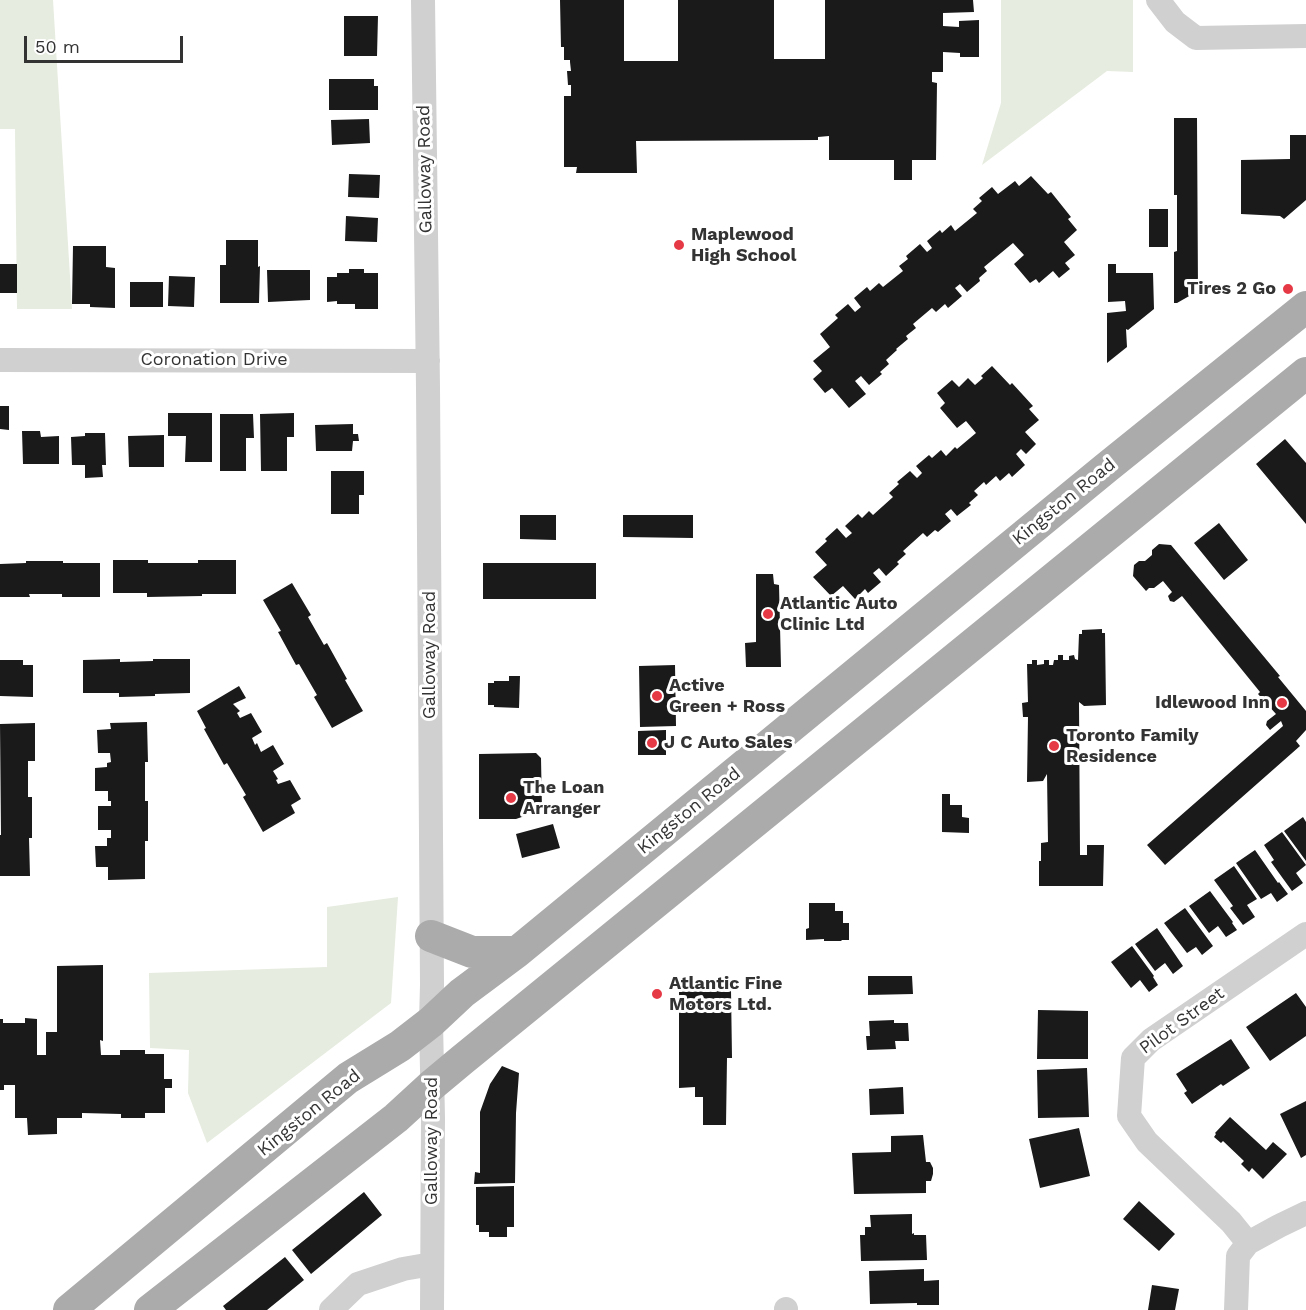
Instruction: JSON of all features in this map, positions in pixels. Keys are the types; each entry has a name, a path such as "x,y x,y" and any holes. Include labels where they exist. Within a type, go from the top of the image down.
{"main road":[{"name":"Kingston Road","path":"69,1310 348,1078 400,1046 431,1022 462,993 517,952 1106,468 1306,307"},
{"path":"150,1310 396,1118 432,1085 771,807 1306,373"},
{"path":"430,936 472,952 517,952"}],"street":[{"name":"Galloway Road","path":"423,0 428,360 433,1118 432,1310"},
{"path":"1158,0 1175,22 1196,38 1306,36"},
{"name":"Coronation Drive","path":"0,360 428,360"},
{"name":"Pilot Street","path":"1248,1243 1231,1222 1147,1142 1129,1116 1133,1058 1151,1040 1306,934"},
{"path":"1236,1310 1238,1256 1248,1243 1306,1213"},
{"path":"331,1310 358,1284 404,1269 432,1264"}],"shaded area":[{"path":"0,0 53,0 72,309 17,309 15,129 0,129"},
{"path":"1001,0 1133,0 1133,72 1107,71 982,165 1001,103"},
{"path":"398,897 391,1003 207,1143 188,1093 189,1050 150,1048 149,973 327,967 327,907"}],"building":[{"path":"560,0 624,0 624,61 678,61 678,0 774,0 774,59 825,59 825,0 973,0 974,12 943,13 943,26 959,27 959,21 979,20 979,57 960,57 960,53 943,52 943,72 932,72 932,82 937,83 936,160 912,160 912,180 894,180 894,160 829,160 829,136 818,137 818,140 636,141 637,173 576,173 577,167 564,167 564,96 571,96 567,71 571,71 570,60 564,60 564,47 561,47"},
{"path":"344,16 378,16 377,56 344,56"},
{"path":"329,79 374,79 374,86 378,86 378,110 329,110"},
{"path":"1174,118 1197,118 1198,291 1177,303 1174,303 1177,195 1174,195"},
{"path":"369,119 370,143 332,145 331,120"},
{"path":"1290,135 1306,135 1306,200 1284,219 1280,216 1241,214 1241,160 1290,159"},
{"path":"349,174 380,175 379,198 348,197"},
{"path":"1031,176 1048,194 1051,192 1071,217 1068,219 1077,230 1064,242 1075,255 1065,263 1070,269 1059,278 1053,271 1039,283 1036,279 1030,283 1014,264 1024,255 1013,243 984,267 987,271 979,278 980,281 967,292 960,284 955,288 962,296 948,308 945,304 936,312 932,308 913,324 916,328 906,336 908,339 886,360 889,364 880,372 882,374 869,385 861,376 855,381 866,394 849,408 832,388 825,393 813,379 822,371 813,361 830,347 820,334 838,318 835,315 848,304 855,312 861,307 854,298 867,287 870,291 879,283 883,287 903,271 899,266 908,259 906,256 920,244 927,252 932,248 927,241 940,230 942,233 951,225 955,231 977,213 973,209 982,201 979,198 992,187 998,194 1015,181 1019,186"},
{"path":"1149,209 1168,209 1168,247 1149,247"},
{"path":"346,216 378,218 377,242 345,241"},
{"path":"226,240 258,240 259,303 220,303 220,265 226,265"},
{"path":"73,246 106,246 106,267 115,268 115,308 72,304"},
{"path":"0,264 17,264 17,293 0,293"},
{"path":"1108,264 1116,264 1116,273 1153,273 1154,309 1128,330 1126,329 1127,347 1107,363 1107,313 1126,311 1125,301 1108,302"},
{"path":"349,269 364,269 364,273 378,273 378,309 355,309 355,304 327,302 327,277 337,277 337,273 349,273"},
{"path":"267,270 310,270 310,300 268,302"},
{"path":"169,276 195,277 194,307 168,306"},
{"path":"130,282 163,282 163,307 130,307"},
{"path":"992,366 1033,406 1029,409 1039,420 1025,432 1036,444 1026,454 1021,449 1016,454 1025,465 1012,477 1009,473 1000,481 996,476 986,485 984,482 974,491 978,495 969,503 971,505 957,516 951,509 945,514 951,521 938,532 935,530 927,537 923,533 903,551 906,554 886,576 879,568 873,573 881,582 868,593 865,589 855,599 843,586 831,596 813,577 827,565 815,552 837,528 846,538 852,533 845,526 858,514 862,518 869,511 873,515 893,497 889,493 899,484 897,482 910,471 917,478 922,473 916,466 929,455 932,458 941,450 946,456 976,433 966,421 957,428 940,408 945,403 937,393 952,380 959,387 968,378 975,385"},
{"path":"0,406 9,406 9,430 0,429"},
{"path":"168,413 212,413 212,462 185,462 186,436 168,436"},
{"path":"294,413 294,437 287,437 287,471 261,471 260,414"},
{"path":"220,414 253,414 254,438 246,438 246,471 220,471"},
{"path":"353,424 353,434 358,434 359,441 353,441 352,451 316,451 315,425"},
{"path":"22,431 40,431 41,437 59,436 59,464 23,464"},
{"path":"85,433 105,433 106,465 102,465 103,477 85,478 85,465 72,465 71,437 85,436"},
{"path":"164,435 164,467 129,467 128,436"},
{"path":"1285,439 1306,463 1306,524 1256,464"},
{"path":"331,471 364,471 364,495 359,495 359,514 331,514"},
{"path":"520,515 556,515 556,540 520,539"},
{"path":"623,515 693,515 693,538 623,537"},
{"path":"1219,523 1248,560 1224,580 1194,543"},
{"name":"Idlewood Inn","path":"1159,544 1171,545 1280,676 1278,677 1306,711 1306,730 1296,741 1300,746 1165,865 1147,845 1283,726 1281,721 1270,730 1266,725 1267,721 1276,714 1182,596 1174,602 1170,601 1168,596 1172,592 1163,581 1146,591 1133,576 1134,565 1139,561 1145,561"},
{"path":"113,560 198,563 198,560 236,560 236,594 147,597 147,593 113,593"},
{"path":"26,561 100,563 100,597 29,594 30,597 0,597 0,564 26,563"},
{"path":"483,563 596,563 596,599 483,599"},
{"name":"Atlantic Auto Clinic Ltd","path":"756,574 773,574 774,584 779,585 781,667 746,667 745,643 756,642"},
{"path":"292,583 311,615 308,617 324,645 327,643 363,711 332,728 314,697 317,695 299,664 296,665 278,632 281,631 263,600"},
{"name":"Toronto Family Residence","path":"1102,629 1102,633 1105,633 1106,705 1084,706 1079,702 1080,855 1087,855 1087,845 1104,845 1103,886 1039,886 1041,843 1048,842 1047,774 1043,781 1027,782 1028,717 1023,717 1022,703 1028,702 1027,664 1032,664 1032,660 1037,660 1037,665 1044,664 1044,660 1049,660 1049,665 1053,665 1054,660 1058,660 1058,655 1063,655 1063,660 1069,660 1069,656 1074,655 1078,660 1079,634 1082,634 1082,630"},
{"path":"120,659 120,662 190,659 190,693 119,697 119,693 83,693 83,660"},
{"path":"0,660 23,660 23,665 33,665 33,697 0,696"},
{"name":"Active Green + Ross","path":"675,665 676,726 640,727 639,666"},
{"path":"509,676 520,676 519,708 488,705 488,683 509,681"},
{"path":"239,686 246,698 233,704 240,711 237,713 240,718 251,713 262,732 252,738 255,745 257,743 261,752 273,745 284,764 273,771 278,784 290,780 301,799 291,805 295,813 263,832 243,797 246,795 227,763 224,765 197,711"},
{"path":"147,722 148,762 145,762 145,801 148,801 148,841 145,841 145,879 108,880 108,867 96,867 95,846 107,846 107,838 111,838 111,830 98,830 98,806 111,806 111,801 108,801 108,791 95,791 95,768 107,767 107,763 111,762 110,753 98,753 97,730 111,729 110,723"},
{"path":"35,723 35,761 28,761 28,797 32,797 32,838 29,838 30,876 0,876 0,724"},
{"name":"J C Auto Sales","path":"666,730 666,755 638,755 638,731"},
{"name":"The Loan Arranger","path":"536,753 541,758 542,810 516,819 479,819 479,754"},
{"path":"942,794 950,794 950,805 962,805 962,817 969,818 969,833 942,832"},
{"path":"1303,817 1306,822 1306,861 1284,831"},
{"path":"553,824 560,848 522,858 516,834"},
{"path":"1282,832 1306,865 1296,873 1303,883 1292,891 1271,862 1274,860 1264,845"},
{"path":"1255,850 1288,894 1277,902 1271,893 1261,899 1236,863"},
{"path":"1234,866 1257,899 1247,905 1255,917 1243,925 1230,908 1233,906 1214,880"},
{"path":"1210,891 1237,930 1226,937 1218,926 1209,933 1189,906"},
{"path":"809,903 835,903 835,911 843,911 843,923 849,923 849,940 806,940 806,929 809,928"},
{"path":"1185,908 1213,946 1202,955 1196,947 1187,953 1164,923"},
{"path":"1157,928 1183,966 1173,974 1165,963 1155,971 1135,944"},
{"path":"1132,946 1158,985 1149,992 1140,980 1131,988 1111,962"},
{"path":"103,965 101,1055 120,1055 120,1050 145,1050 145,1054 164,1054 164,1079 172,1079 172,1088 165,1088 165,1113 145,1113 145,1118 121,1118 121,1114 82,1113 82,1118 57,1118 57,1134 28,1135 27,1118 15,1118 15,1085 4,1085 4,1090 0,1090 0,1019 3,1019 3,1023 25,1023 25,1018 37,1019 37,1055 46,1055 46,1032 57,1032 57,966"},
{"path":"868,976 912,976 913,994 868,995"},
{"path":"698,982 712,982 712,990 731,990 732,1058 727,1058 726,1125 703,1125 703,1097 695,1097 695,1087 679,1088 679,991 698,991"},
{"path":"1296,993 1306,1007 1306,1036 1270,1061 1246,1027"},
{"path":"1038,1010 1088,1011 1088,1059 1037,1059"},
{"path":"894,1020 894,1023 908,1023 909,1041 895,1041 896,1049 867,1050 866,1036 870,1036 869,1021"},
{"path":"1231,1039 1250,1068 1192,1104 1184,1093 1187,1091 1176,1074"},
{"path":"502,1066 519,1073 515,1183 474,1184 475,1172 480,1173 480,1112 490,1084"},
{"path":"1087,1068 1089,1117 1038,1118 1037,1070"},
{"path":"903,1087 904,1114 870,1115 869,1089"},
{"path":"1306,1101 1306,1155 1301,1158 1280,1114"},
{"path":"1230,1117 1266,1150 1273,1142 1287,1154 1263,1179 1252,1168 1249,1172 1241,1164 1244,1161 1223,1141 1221,1143 1214,1137"},
{"path":"1079,1128 1090,1176 1040,1188 1029,1139"},
{"path":"923,1135 926,1162 930,1162 933,1168 931,1181 926,1181 926,1193 854,1194 852,1153 891,1152 891,1136"},
{"path":"514,1186 514,1227 507,1227 507,1237 489,1237 489,1232 479,1232 479,1225 476,1225 476,1187"},
{"path":"364,1192 382,1215 311,1274 292,1250"},
{"path":"1139,1201 1175,1234 1159,1251 1123,1219"},
{"path":"912,1214 912,1234 926,1235 927,1260 861,1261 860,1235 865,1235 865,1227 871,1227 870,1215"},
{"path":"285,1257 304,1280 267,1310 226,1310 223,1306"},
{"path":"924,1269 924,1281 939,1280 939,1305 870,1304 869,1271"},
{"path":"1152,1285 1179,1289 1175,1310 1148,1310"}],"place":[{"name":"Maplewood High School","path":"679,245"},
{"name":"Tires 2 Go","path":"1288,289"},
{"name":"Atlantic Auto Clinic Ltd","path":"768,614"},
{"name":"Active Green + Ross","path":"657,696"},
{"name":"Idlewood Inn","path":"1282,703"},
{"name":"J C Auto Sales","path":"652,743"},
{"name":"Toronto Family Residence","path":"1054,746"},
{"name":"The Loan Arranger","path":"511,798"},
{"name":"Atlantic Fine Motors Ltd.","path":"657,994"}]}
